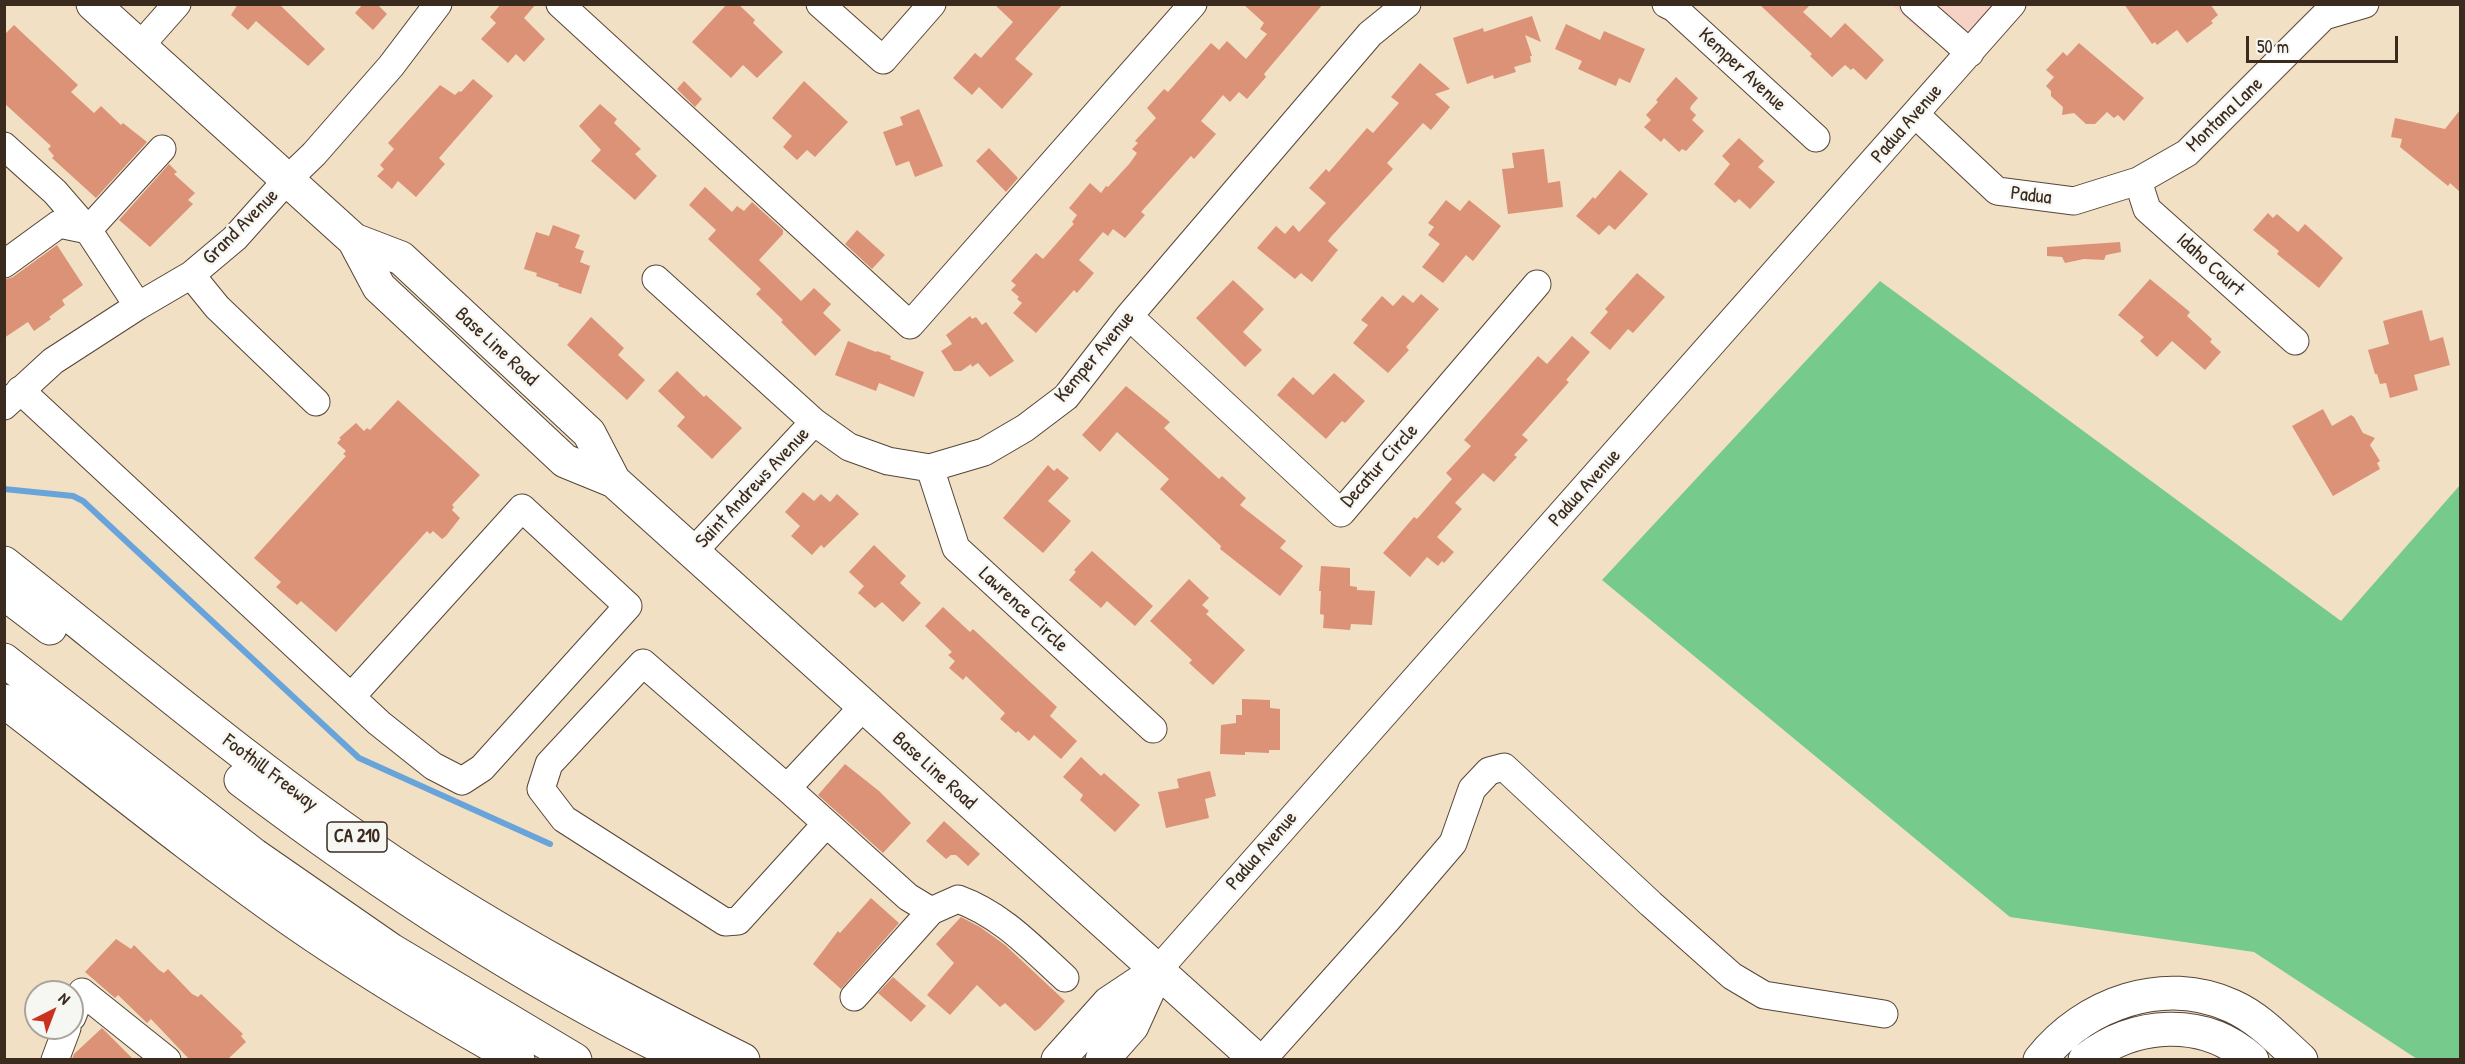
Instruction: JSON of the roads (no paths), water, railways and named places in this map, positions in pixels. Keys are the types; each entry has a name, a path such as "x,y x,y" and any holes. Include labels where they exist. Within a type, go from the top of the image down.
{"main road":[{"name":"Base Line Road","path":"93,4 354,240 401,258 589,433 614,481 1257,1059"},
{"name":"Foothill Freeway","path":"4,563 230,744 392,862 502,931 646,1011 743,1059"},
{"path":"4,593 329,847 436,920 628,1031 688,1059"},
{"path":"4,660 254,855 391,950 575,1059"},
{"path":"4,701 184,841 290,919 426,1008 518,1059"},
{"path":"1058,1059 1109,1003 1157,971"},
{"path":"1102,1059 1132,1026 1157,971"},
{"path":"2040,1059 2070,1028 2091,1014 2131,998 2155,994 2184,994 2233,1006 2270,1031 2301,1059"},
{"path":"2085,1059 2124,1036 2146,1030 2167,1028 2189,1029 2209,1034 2237,1048 2252,1059"}],"street":[{"path":"139,47 177,4"},
{"name":"Grand Avenue","path":"12,398 53,361 191,275 235,238 287,180 314,154 391,66 438,4"},
{"path":"560,4 910,325 1193,4"},
{"path":"820,4 883,60 932,4"},
{"name":"Kemper Avenue","path":"656,279 814,422 849,447 888,461 930,468 984,452 1025,428 1066,397 1130,316 1370,34 1407,4"},
{"name":"Kemper Avenue","path":"1666,4 1674,8 1816,138"},
{"path":"1914,4 1970,53"},
{"name":"Padua Avenue","path":"1157,971 1258,854 1916,115 2012,4"},
{"name":"Montana Lane","path":"2138,181 2187,153 2324,16 2364,4"},
{"name":"Padua","path":"1916,115 1997,191 2074,201 2138,181"},
{"path":"4,146 55,192 88,230 138,306"},
{"path":"88,230 162,149"},
{"name":"Idaho Court","path":"2138,181 2147,209 2295,341"},
{"path":"4,264 59,224 88,230"},
{"path":"191,275 217,307 316,402"},
{"name":"Decatur Circle","path":"1130,316 1341,513 1537,284"},
{"path":"12,398 379,723 433,766 462,781 482,768 628,606 522,508 351,697"},
{"name":"Saint Andrews Avenue","path":"692,553 814,422"},
{"name":"Lawrence Circle","path":"930,468 956,548 1153,729"},
{"path":"826,824 738,921 725,922 564,819 541,789 549,764 643,663 787,788 908,897 931,911"},
{"path":"787,788 863,707"},
{"path":"1263,1059 1388,919 1452,843 1472,789 1489,771 1504,766 1651,904 1732,976 1764,995 1884,1014"},
{"path":"854,998 931,911 958,899 980,907 999,919 1065,978"},
{"path":"84,994 167,1059"},
{"path":"55,1059 62,1040"}],"waterway":[{"path":"4,489 73,496 83,501 359,758 550,844"}]}
